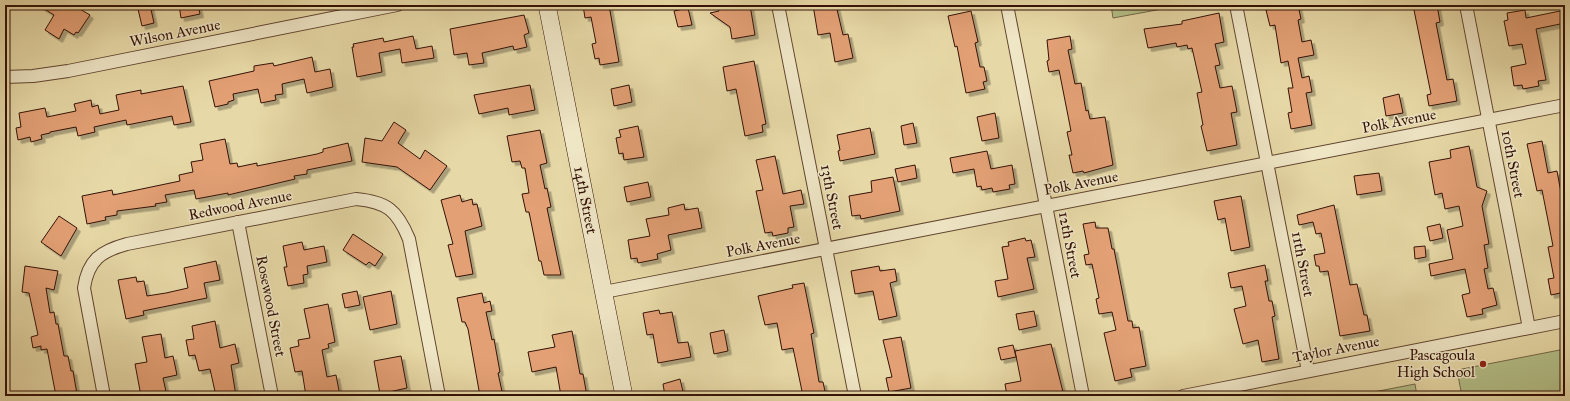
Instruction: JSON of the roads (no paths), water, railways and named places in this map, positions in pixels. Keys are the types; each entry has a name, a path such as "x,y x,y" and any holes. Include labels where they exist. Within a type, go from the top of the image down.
{"street":[{"name":"Wilson Avenue","path":"5,77 33,76 68,71 397,5"},
{"name":"14th Street","path":"547,5 624,396"},
{"name":"13th Street","path":"778,5 855,396"},
{"name":"12th Street","path":"1007,5 1083,396"},
{"name":"11th Street","path":"1236,5 1308,371"},
{"name":"10th Street","path":"1466,5 1529,328"},
{"name":"Polk Avenue","path":"604,292 1565,105"},
{"name":"Redwood Avenue","path":"104,396 84,288 86,276 98,257 110,249 127,244 356,199 369,200 386,206 394,211 402,223 408,239 417,281 439,396"},
{"name":"Rosewood Street","path":"238,222 272,396"},
{"name":"Taylor Avenue","path":"1183,396 1565,321"}],"place":[{"name":"Pascagoula High School","path":"1483,364"}]}
